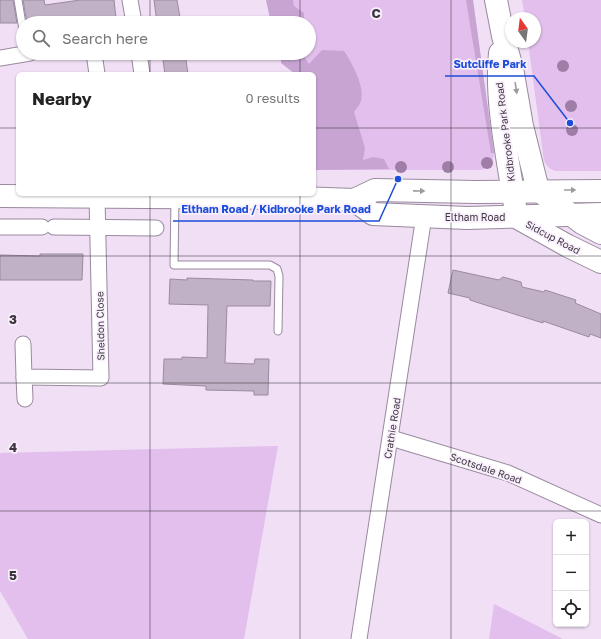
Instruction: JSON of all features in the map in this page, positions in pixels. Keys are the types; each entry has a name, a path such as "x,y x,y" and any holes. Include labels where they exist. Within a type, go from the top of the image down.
{"highway":[{"name":"Kidbrooke Park Road","path":"496,0 503,36 512,68 522,126 554,203"},
{"name":"Kidbrooke Park Road","path":"503,36 498,70 503,125 515,204"},
{"name":"Eltham Road","path":"0,196 175,196 354,200 374,190 515,204 554,203 601,190"},
{"name":"Eltham Road","path":"354,200 373,214 467,218 515,204 554,203 601,214"},
{"path":"554,203 601,233"},
{"name":"Sidcup Road","path":"515,204 568,246 601,262"}],"street":[{"path":"130,0 133,16"},
{"path":"0,58 16,55"},
{"path":"95,60 98,72"},
{"path":"140,60 142,72"},
{"name":"Sheldon Close","path":"24,378 101,378 97,197"},
{"name":"Crathie Road","path":"360,639 424,216"},
{"path":"0,227 156,228"},
{"path":"23,344 25,399"},
{"name":"Scotsdale Road","path":"391,438 508,473 601,515"}],"lane":[{"path":"18,0 21,16"},
{"path":"175,196 174,264 270,265 277,269 279,276 278,331"}],"shaded area":[{"path":"266,0 293,0 294,6 304,13 304,16 269,16"},
{"path":"288,0 473,0 494,153 493,160 486,168 480,170 316,170 316,72 312,72 303,60 316,60 316,16 291,16"},
{"path":"466,0 473,0 494,153 491,153"},
{"path":"522,0 601,0 601,171 555,171 549,168 544,161 529,48 541,48 541,12 524,12"},
{"path":"322,50 344,51 357,75 361,89 361,101 354,112 365,148 363,160 373,157 384,159 389,169 316,170 316,72 292,72 281,63 281,60 306,60 309,64 313,60 316,60 316,56"},
{"path":"278,446 244,639 28,639 0,591 0,453"},
{"path":"494,604 504,609 563,639 489,639"}],"building":[{"path":"0,0 13,0 16,23 0,23"},
{"path":"23,0 44,0 45,5 80,0 114,0 116,16 26,16"},
{"path":"154,0 177,0 180,16 156,16"},
{"path":"163,60 186,60 188,72 165,72"},
{"path":"40,254 83,254 82,280 0,280 0,255 40,256"},
{"path":"453,270 499,280 503,277 521,282 522,287 544,292 545,290 576,300 575,303 601,314 601,338 590,334 589,337 543,321 543,323 479,303 470,300 470,298 448,293"},
{"path":"187,278 271,281 270,306 227,306 225,363 254,364 255,359 269,359 268,395 254,395 254,391 206,390 206,386 163,384 164,359 182,359 182,357 207,358 208,305 169,304 170,279 187,280"}],"place":[{"name":"Sutcliffe Park","path":"570,123"},
{"name":"Eltham Road / Kidbrooke Park Road","path":"398,179"}]}
